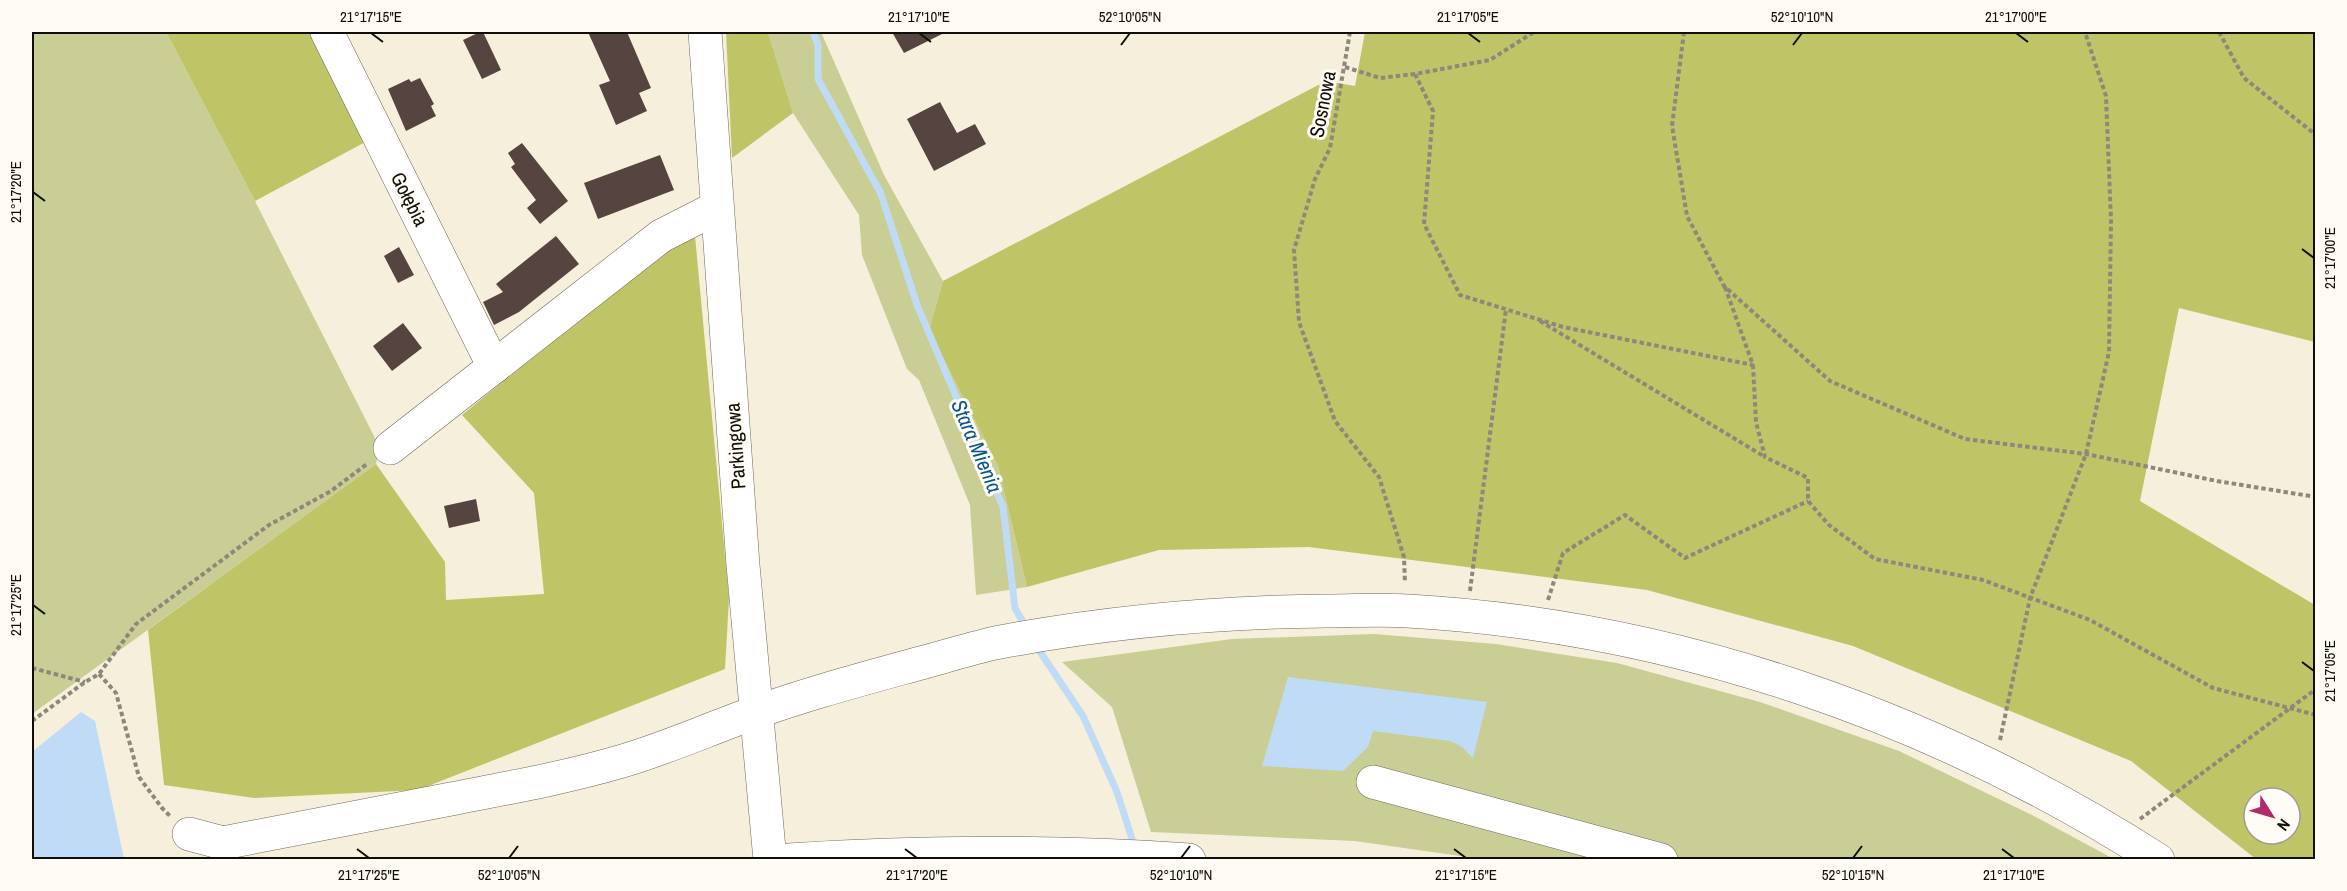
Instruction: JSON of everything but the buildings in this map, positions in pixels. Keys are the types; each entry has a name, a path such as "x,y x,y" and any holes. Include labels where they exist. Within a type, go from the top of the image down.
{"main road":[{"name":"Gołębia","path":"327,32 494,367"},
{"name":"Parkingowa","path":"705,32 743,565 770,860"},
{"path":"390,448 661,236 716,208"},
{"path":"189,834 223,843 552,779 621,761 756,712 872,676 990,644 1149,621 1266,611 1406,610 1540,624 1685,653 1799,686 1908,727 1994,766 2057,798 2158,860"},
{"path":"1373,782 1661,860"},
{"path":"789,860 841,856 1034,854 1122,855 1189,860"}],"path":[{"name":"Sosnowa","path":"1350,32 1330,148 1315,179 1294,250 1299,322 1335,421 1379,477 1404,557 1406,610"},
{"path":"1345,67 1380,78 1415,74 1490,60 1534,32"},
{"path":"1684,32 1672,126 1687,216 1724,286 1753,365 1755,422 1765,457"},
{"path":"1994,766 2030,598 2086,454 2109,352 2111,220 2106,96 2085,32"},
{"path":"2219,32 2244,78 2316,135"},
{"path":"1415,74 1433,111 1424,224 1460,295 1563,327 1753,365"},
{"path":"1724,286 1830,381 1965,440 2086,454 2217,481 2316,497"},
{"path":"1467,617 1506,309"},
{"path":"1534,318 1765,457 1808,478 1808,501 1829,525 1875,559 1983,580 2090,620 2213,688 2316,715"},
{"path":"32,721 85,681 99,674 136,624 268,525 331,491 390,448"},
{"path":"1540,624 1563,553 1625,514 1685,558 1808,501"},
{"path":"32,668 85,681"},
{"path":"99,674 116,693 139,777 162,808 189,834"},
{"path":"2119,835 2316,689"}],"green space":[{"path":"32,32 166,32 255,201 379,446 376,464 32,714"},
{"path":"166,32 317,32 371,139 255,201"},
{"path":"726,32 768,32 793,113 732,158"},
{"path":"768,32 821,32 884,175 943,281 929,330 998,466 1027,587 976,595 970,505 919,380 907,369 862,255 859,215 793,113"},
{"path":"1365,32 2315,32 2315,342 2179,308 2140,501 2315,605 2315,859 2256,859 2131,761 1853,646 1647,590 1309,547 1159,550 1027,587 998,466 929,330 943,281 1326,81 1355,86"},
{"path":"695,236 729,598 725,669 418,790 254,798 164,785 148,630 376,464 445,562 446,600 544,594 534,493 462,415 665,248"},
{"path":"1374,634 1496,644 1617,663 1760,702 1899,751 2034,816 2114,859 1488,860 1355,841 1151,832 1112,707 1062,662 1232,639"}],"water":[{"path":"1288,677 1487,702 1473,758 1462,747 1450,741 1373,731 1368,747 1343,771 1262,766"},
{"path":"81,712 95,721 124,859 32,859 32,752"}],"waterway":[{"name":"Stara Mienia","path":"813,32 818,45 818,79 881,194 917,305 1003,507 1015,608 1027,629"},
{"name":"Stara Mienia","path":"1035,644 1083,716 1117,792 1135,848"}]}
